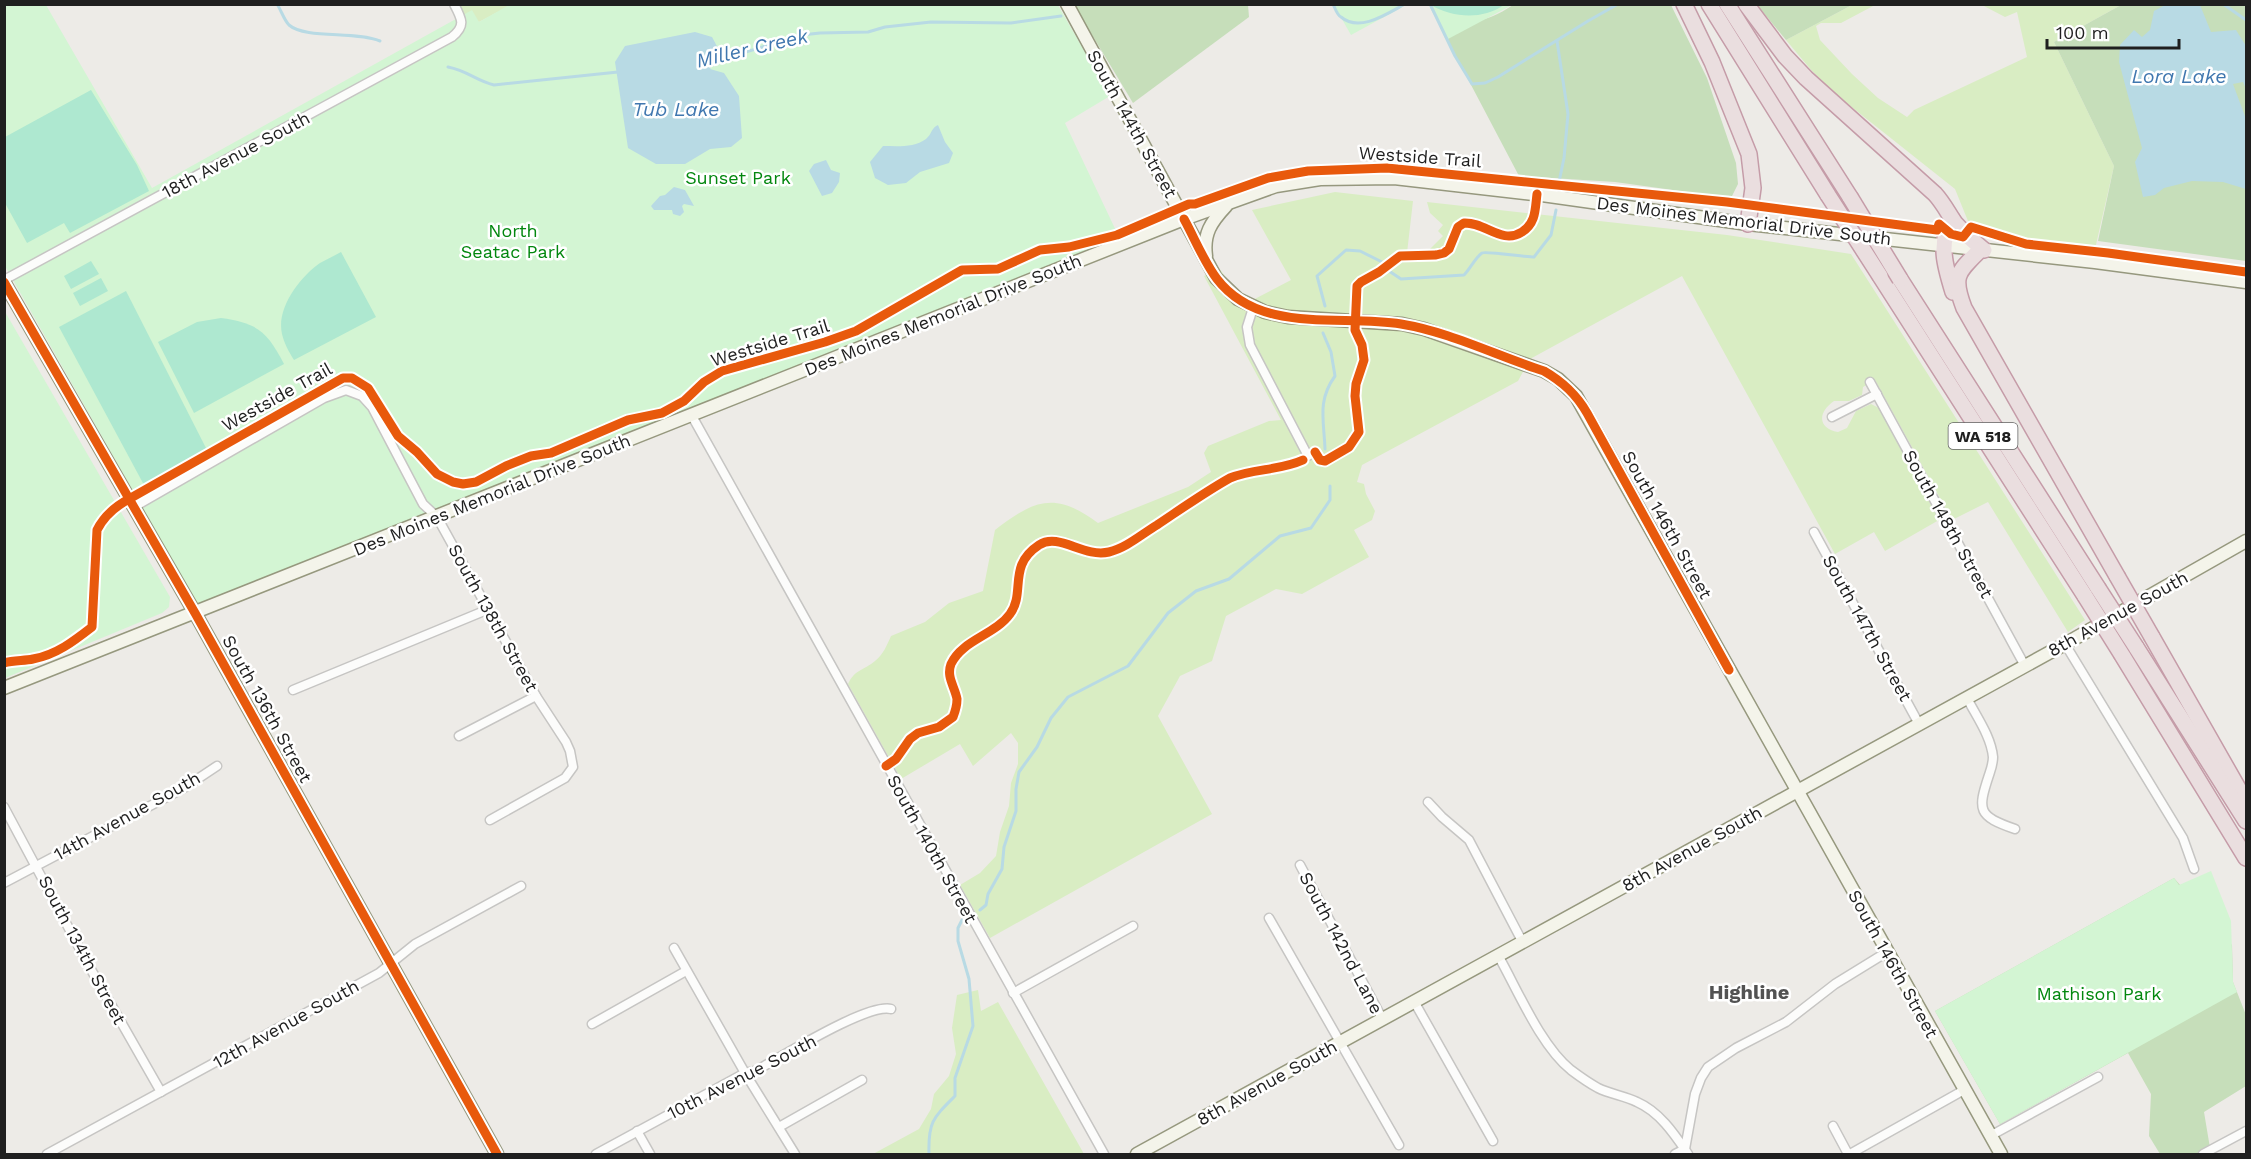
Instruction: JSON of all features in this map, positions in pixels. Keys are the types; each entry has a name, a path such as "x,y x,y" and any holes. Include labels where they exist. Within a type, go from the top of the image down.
{"highway":[{"path":"1684,4 1712,62 1749,154 1753,188 1748,224"},
{"name":"WA 518","path":"1709,4 1828,195 2085,596 2247,858"},
{"name":"WA 518","path":"1727,4 2247,821"},
{"path":"1746,4 1785,56 1806,78 1935,194 1965,235 1982,250 1961,269 1957,279 1957,290 1964,308 2247,802"},
{"path":"1952,219 1946,230 1943,245 1946,268 1955,301 1966,322 1986,349"}],"street":[{"name":"18th Avenue South","path":"4,281 452,37 461,29 462,24 454,4"},
{"name":"South 144th Street","path":"1067,4 1216,278 1227,290 1253,308"},
{"name":"Des Moines Memorial Drive South","path":"4,688 1184,219 1276,186 1320,179 1394,178 1542,195 1748,224 2095,262 2247,282"},
{"path":"1207,260 1206,234 1214,219 1228,203"},
{"name":"South 136th Street","path":"4,281 195,613 497,1155"},
{"path":"1253,308 1247,327 1250,345 1308,456"},
{"name":"South 146th Street","path":"1253,308 1288,317 1386,322 1424,328 1544,371 1558,379 1576,396 2001,1155"},
{"name":"South 148th Street","path":"1870,382 2025,666"},
{"name":"South 138th Street","path":"134,507 324,398 346,390 357,393 368,401 423,504 437,517 536,696 566,742 572,758 573,767 565,778 489,820"},
{"path":"1832,417 1876,394"},
{"name":"South 140th Street","path":"693,416 1104,1155"},
{"name":"South 147th Street","path":"1814,532 1919,723"},
{"name":"8th Avenue South","path":"1137,1155 2065,644 2247,541"},
{"path":"293,690 489,609"},
{"path":"2065,644 2183,838 2194,869"},
{"path":"459,736 536,696"},
{"path":"1967,698 1993,755 1993,763 1981,801 1982,808 1985,814 1994,821 2014,829"},
{"name":"14th Avenue South","path":"4,883 184,788 217,766"},
{"path":"1428,802 1469,840 1523,943"},
{"name":"South 134th Street","path":"4,807 89,966 161,1092"},
{"name":"South 142nd Lane","path":"1300,865 1383,1020"},
{"name":"12th Avenue South","path":"47,1155 380,973 415,944 521,886"},
{"path":"1269,918 1398,1146"},
{"path":"1013,993 1133,926"},
{"path":"674,948 795,1155"},
{"path":"1686,1152 1695,1094 1708,1066 1736,1048 1786,1022 1835,984 1887,952"},
{"path":"1499,957 1555,1054 1569,1068 1598,1088 1638,1102 1654,1112 1668,1126 1686,1152"},
{"path":"592,1024 686,971"},
{"path":"1415,1003 1494,1141"},
{"name":"10th Avenue South","path":"596,1155 745,1073 755,1071 855,1017 882,1008 891,1009"},
{"path":"1990,1136 2098,1077"},
{"path":"779,1127 862,1080"},
{"path":"1833,1126 1849,1155 1964,1090"},
{"path":"637,1131 650,1155"},
{"path":"2203,1155 2247,1131"},
{"path":"1675,1155 1686,1152"}],"green space":[{"name":"North Seatac Park","path":"511,4 1058,5 1110,96 1065,123 1119,237 199,607 5,266 4,5 46,5 152,188 472,10 479,22"},
{"path":"458,5 511,5 479,22 463,14"},
{"path":"1074,5 1248,5 1249,17 1133,103"},
{"path":"1334,5 1406,5 1351,35"},
{"path":"1429,5 1512,5 1448,39"},
{"path":"1431,5 1504,5 1486,13 1468,16 1449,13"},
{"path":"1513,5 1671,5 1707,78 1736,163 1738,184 1731,198 1615,182 1519,176 1430,7 1449,18 1476,21 1492,17"},
{"path":"1757,5 1852,5 1786,40"},
{"path":"1852,5 1875,5 1841,23 1821,23 1816,26 1820,40 1878,98 1907,117 1914,110 2027,57 2017,12 2005,17 1982,5 2121,5 2054,42 2114,166 2095,249 2007,235 1970,226 1955,189 1839,97 1812,71 1786,40"},
{"path":"2121,5 2246,5 2246,261 2098,241 2114,166 2054,42"},
{"path":"91,90 137,165 149,191 70,233 64,223 27,243 5,203 5,137"},
{"path":"1335,192 1413,201 1407,253 1426,253 1443,236 1438,231 1443,225 1430,213 1427,202 1727,235 1851,254 2085,620 2068,632 1988,502 1952,520 1875,380 1863,387 1862,395 1849,401 1834,401 1829,405 1823,415 1823,423 1831,430 1838,432 1847,428 1856,411 1871,404 1879,408 1939,520 1885,551 1874,532 1835,554 1682,276 1530,359 1518,381 1362,465 1357,482 1364,484 1366,494 1375,511 1372,520 1354,530 1369,557 1302,594 1276,589 1226,616 1212,661 1180,676 1158,716 1212,814 990,938 960,885 980,873 996,856 1000,832 1009,806 1011,783 1018,764 1018,743 1011,733 973,766 960,744 901,779 848,684 856,673 880,656 891,636 925,622 949,603 983,591 995,530 1022,512 1033,506 1057,503 1069,506 1098,523 1188,487 1211,472 1204,453 1208,446 1269,421 1281,420 1204,276 1219,268 1245,304 1291,280 1252,210"},
{"path":"341,252 376,317 294,360 282,334 281,324 286,304 291,294 312,269"},
{"path":"91,261 99,274 71,289 64,276"},
{"path":"101,278 108,291 80,306 73,293"},
{"path":"126,291 207,450 144,485 59,327"},
{"path":"4,310 170,597 169,607 162,613 5,678"},
{"path":"221,318 244,323 260,330 284,364 194,413 158,342 197,322"},
{"name":"Mathison Park","path":"2211,871 2231,921 2233,982 2237,992 2000,1124 1935,1011 2174,878 2179,885"},
{"name":"Mathison Park","path":"2174,878 2232,945 2233,982 2246,1015 2246,1086 2204,1112 2211,1154 2160,1154 2149,1136 2151,1094 2128,1053 2000,1124 1935,1011"},
{"path":"978,990 981,1011 998,1002 1084,1154 873,1154 919,1129 931,1109 934,1094 949,1076 956,1054 952,1028 957,995"}],"water":[{"name":"Lora Lake","path":"2167,4 2200,5 2211,32 2236,30 2246,46 2246,89 2243,82 2233,84 2246,119 2246,189 2223,182 2192,181 2164,188 2155,195 2143,197 2135,162 2142,148 2119,62 2120,45 2134,30 2142,37 2150,30 2154,11"},
{"name":"Tub Lake","path":"695,32 712,37 719,50 710,69 724,73 739,96 742,138 731,147 710,149 685,164 656,164 628,148 615,62 625,46"},
{"path":"938,125 945,142 953,153 949,163 920,172 906,183 888,185 875,178 870,162 883,146 916,144 926,139"},
{"path":"826,160 831,170 840,173 839,182 832,193 822,196 809,171 814,164"},
{"path":"674,187 685,190 694,206 684,204 682,206 684,212 680,216 673,214 672,210 654,210 651,206 660,196 665,195"}],"waterway":[{"name":"Miller Creek","path":"277,4 287,23 297,29 318,34 358,36 380,41"},
{"name":"Miller Creek","path":"1333,4 1340,16 1357,23 1374,20 1405,4"},
{"name":"Miller Creek","path":"1430,4 1455,56 1472,84 1485,83 1498,77 1618,4"},
{"name":"Miller Creek","path":"2223,4 2246,20"},
{"name":"Miller Creek","path":"711,60 723,59 802,35 868,32 885,27 931,22 1011,23 1061,16"},
{"name":"Miller Creek","path":"1557,41 1568,114 1564,158 1559,182"},
{"name":"Miller Creek","path":"448,67 494,85 618,72"},
{"name":"Miller Creek","path":"1389,271 1401,279 1464,275 1482,253 1534,257 1551,235 1556,210"},
{"path":"1325,306 1317,276 1346,250 1360,251 1382,262"},
{"path":"1323,333 1331,352 1335,376 1329,385 1324,402 1325,449"},
{"path":"980,910 986,905 988,894 1002,869 1004,847 1016,811 1019,772 1037,747 1051,718 1068,697 1128,666 1168,613 1196,591 1229,579 1280,536 1311,528 1330,500 1330,486"},
{"path":"929,1154 933,1121 955,1096 955,1078 973,1026 969,979 958,941 958,928 962,920"}],"cycle path":[{"name":"Westside Trail","path":"4,663 33,659 57,651 92,627 97,530 115,508 343,378 352,378 368,388 398,436 437,474 453,482 463,484 476,482 506,466 531,456 551,453 628,420 662,413 684,401 704,382 722,371 856,331 962,270 998,269 1040,250 1069,247 1117,235 1189,204 1195,204 1268,178 1308,171 1387,168 1727,202 1937,230 1939,224 1951,234 1963,237 1971,227 2026,244 2246,272"},
{"path":"1315,452 1320,460 1325,461 1349,447 1359,432 1355,396 1356,384 1364,360 1362,345 1355,330 1357,286 1400,256 1444,253 1449,249 1458,227 1464,223 1479,226 1500,235 1515,235 1522,232 1532,220 1537,194"},
{"path":"1184,219 1217,279 1235,297 1255,308 1303,319 1378,321 1419,328 1455,338 1544,371 1563,384 1574,394 1587,413 1729,670"},
{"path":"4,282 195,613 497,1154"},
{"path":"886,766 896,759 910,739 918,733 939,727 953,717 957,699 950,678 951,664 963,649 996,627 1010,614 1015,606 1023,562 1039,545 1055,541 1090,552 1109,552 1134,540 1230,478 1303,460"}],"district":[{"name":"Highline","path":"1749,992"}],"park label":[{"name":"Sunset Park","path":"738,178"}]}
